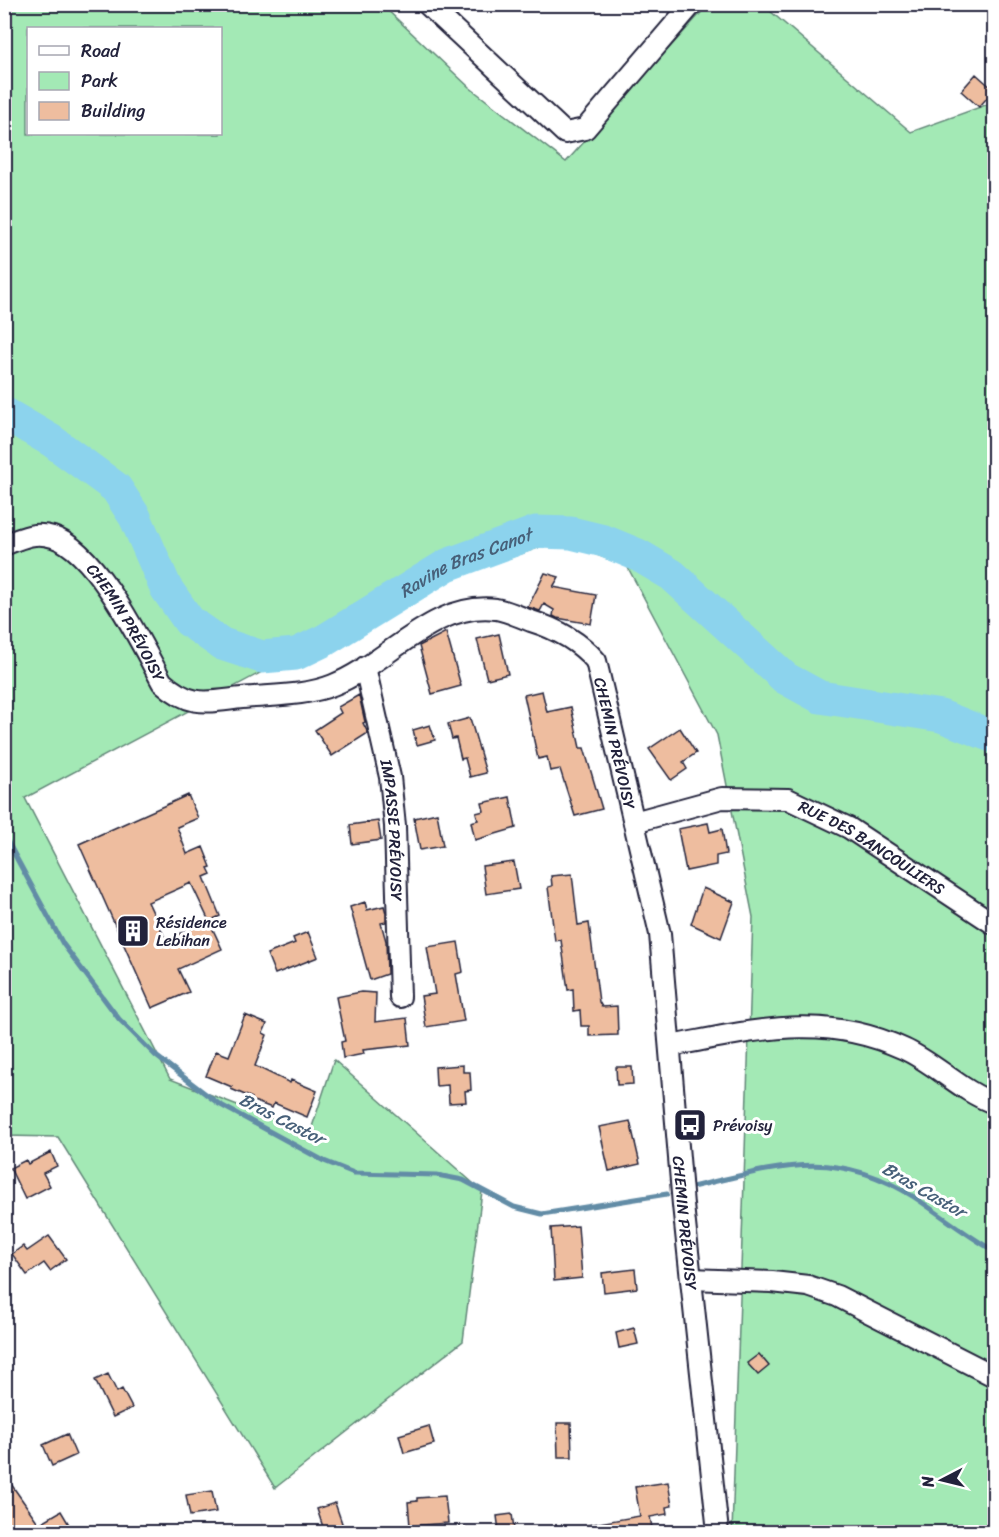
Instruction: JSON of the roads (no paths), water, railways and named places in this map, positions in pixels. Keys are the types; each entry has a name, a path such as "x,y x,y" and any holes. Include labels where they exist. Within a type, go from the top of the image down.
{"street":[{"path":"427,4 565,133 585,129 693,4"},
{"name":"CHEMIN PRÉVOISY","path":"4,545 28,534 53,537 77,550 98,573 162,682 177,696 188,700 223,700 309,691 333,685 436,622 458,614 496,609 545,625 582,645 596,661 660,934 691,1279 718,1533"},
{"name":"IMPASSE PRÉVOISY","path":"365,667 390,777 395,826 400,997"},
{"name":"RUE DES BANCOULIERS","path":"634,822 722,798 788,799 849,828 994,924"},
{"path":"670,1046 781,1026 838,1028 874,1036 906,1049 994,1103"},
{"path":"691,1279 772,1282 808,1286 837,1296 994,1376"}],"waterway":[{"name":"Ravine Bras Canot","path":"4,413 52,441 116,488 135,517 166,588 189,621 222,644 262,657 296,654 325,640 447,565 536,532 571,533 604,541 638,555 672,575 785,678 820,697 941,716 994,737"},
{"name":"Bras Castor","path":"4,835 63,944 119,1019 156,1056 219,1104 324,1161 354,1173 437,1175 463,1180 514,1207 542,1214 667,1194"},
{"name":"Bras Castor","path":"692,1187 751,1173 805,1165 831,1166 858,1171 885,1181 914,1197 994,1251"}],"place":[{"name":"Résidence Lebihan","path":"133,931"},
{"name":"Prévoisy","path":"690,1125"}]}
